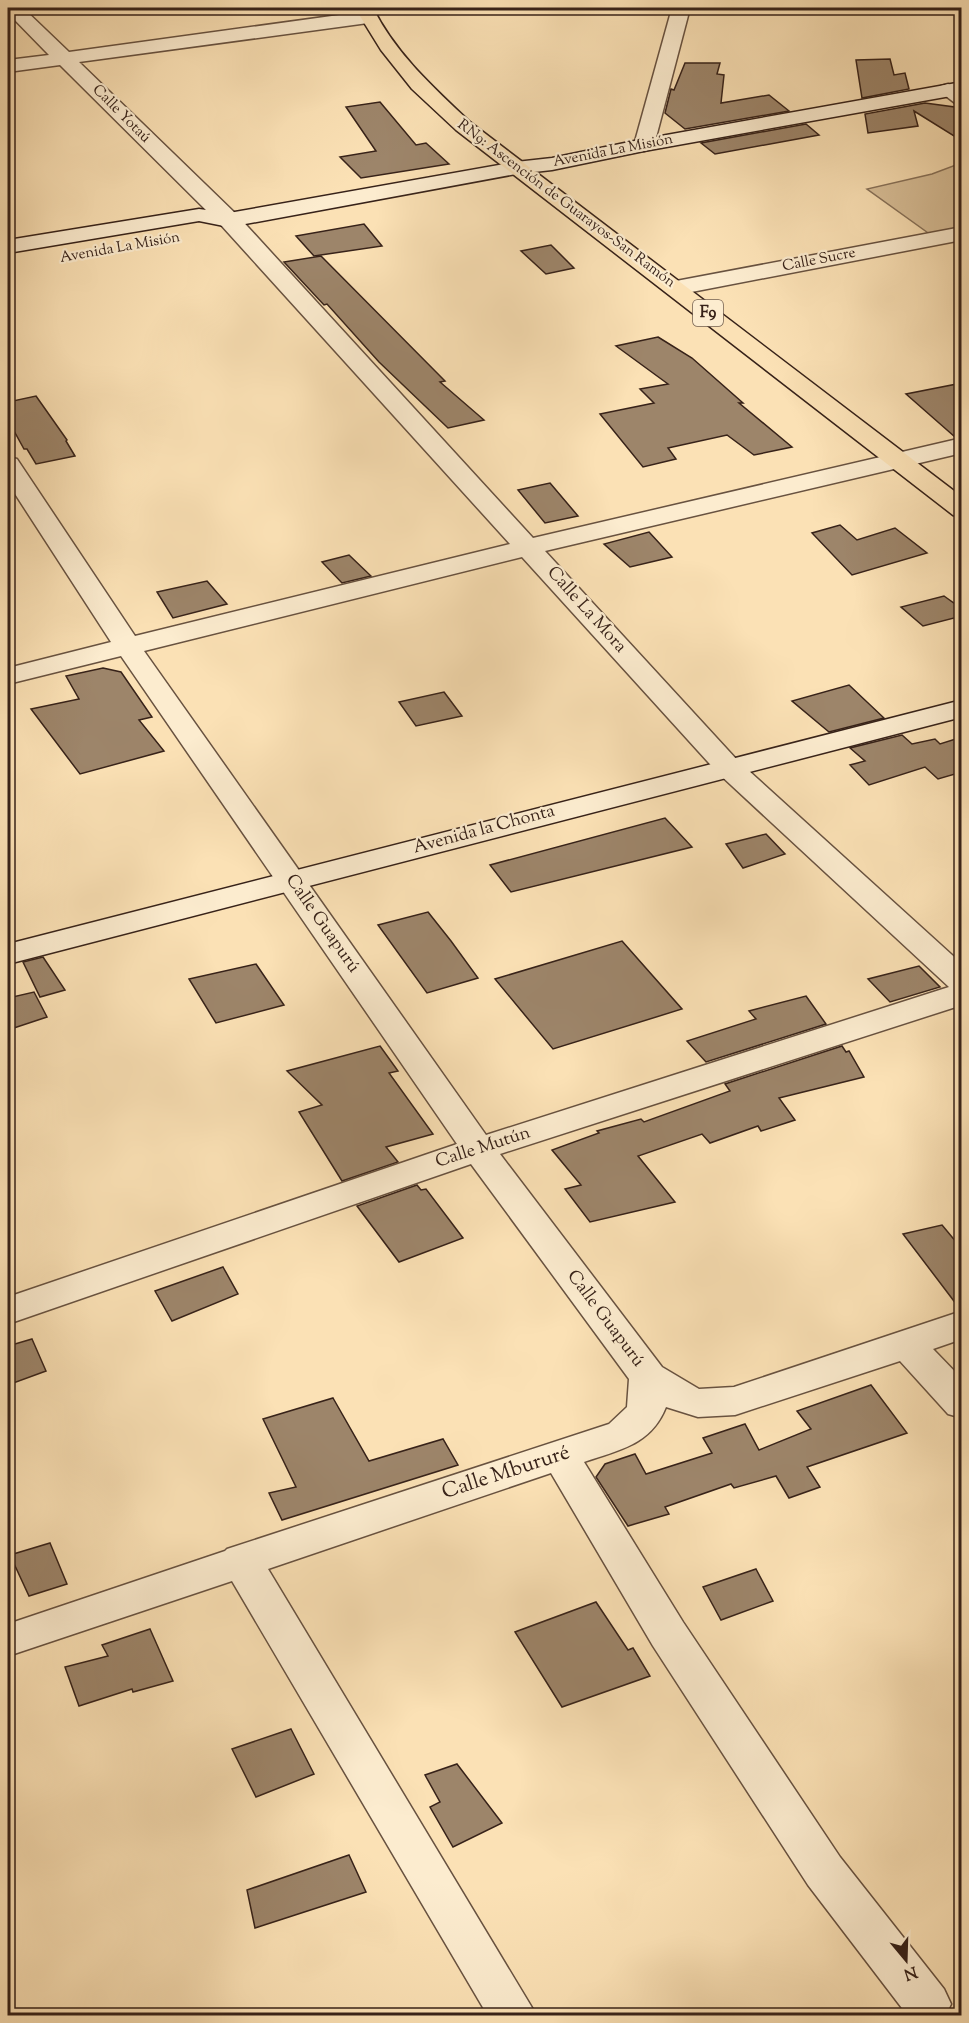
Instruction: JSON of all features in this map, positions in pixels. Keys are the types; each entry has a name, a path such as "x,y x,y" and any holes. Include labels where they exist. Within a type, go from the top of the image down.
{"highway":[{"name":"RN9: Ascención de Guarayos-San Ramón","path":"366,12 420,85 463,126 962,510"}],"street":[{"name":"Calle Yotaú","path":"13,8 229,220"},
{"path":"644,145 681,8"},
{"path":"8,66 366,12"},
{"name":"Avenida La Misión","path":"8,247 199,215 229,220 516,168 552,164 644,145 957,93"},
{"name":"Avenida La Misión","path":"42,263 212,232 229,220"},
{"name":"Calle La Mora","path":"229,220 728,767 962,982"},
{"name":"Calle Sucre","path":"676,288 962,233"},
{"path":"8,676 962,445"},
{"name":"Calle Guapurú","path":"8,464 128,647 478,1149 648,1377"},
{"name":"Avenida la Chonta","path":"8,954 962,708"},
{"name":"Calle Mutún","path":"8,1311 478,1149 962,994"},
{"path":"623,1434 735,1401 907,1345 962,1323"},
{"path":"907,1345 962,1404"},
{"path":"648,1377 679,1397 698,1403 735,1401"},
{"name":"Calle Mbururé","path":"8,1640 241,1560 623,1434 643,1417 650,1402 648,1377"},
{"path":"560,1455 668,1635 824,1871 927,2004"},
{"path":"241,1560 514,2016"}],"shaded area":[{"path":"961,163 961,229 931,235 867,189 932,174"}],"building":[{"path":"890,59 894,75 905,73 909,89 862,98 856,60"},
{"path":"685,63 720,63 717,74 724,75 721,103 769,95 789,111 685,129 665,113 671,89 674,90"},
{"path":"380,102 416,145 426,143 449,164 361,178 340,157 376,151 346,107"},
{"path":"925,103 962,108 962,141 914,111 918,126 868,133 865,114"},
{"path":"806,124 819,135 715,154 701,143"},
{"path":"364,224 382,246 314,256 296,236"},
{"path":"551,245 574,268 546,274 521,251"},
{"path":"321,256 445,381 440,382 484,420 448,428 379,362 327,304 324,305 284,262"},
{"path":"658,337 692,358 743,403 739,403 792,447 754,455 727,435 668,448 676,459 643,467 600,414 654,403 640,389 668,384 616,346"},
{"path":"962,383 962,436 955,437 906,394"},
{"path":"36,396 67,440 75,456 36,464 27,449 24,449 8,420 8,402"},
{"path":"550,483 578,516 545,523 518,490"},
{"path":"840,525 857,540 895,528 927,553 852,575 812,533"},
{"path":"649,532 672,557 630,567 604,544"},
{"path":"349,555 371,576 342,583 322,562"},
{"path":"207,581 227,604 173,618 157,592"},
{"path":"944,596 962,609 962,616 923,626 901,607"},
{"path":"103,668 121,672 152,717 139,720 164,751 80,774 31,709 79,699 66,676"},
{"path":"849,685 884,718 829,732 792,701"},
{"path":"444,692 462,716 416,726 399,702"},
{"path":"902,735 912,744 935,739 940,744 962,737 962,772 938,779 925,767 869,785 850,765 865,761 850,748"},
{"path":"665,818 692,847 511,892 490,865"},
{"path":"766,834 785,854 743,868 726,844"},
{"path":"428,912 478,978 427,993 378,925"},
{"path":"622,941 682,1009 553,1049 495,979"},
{"path":"43,957 65,990 40,997 23,962"},
{"path":"256,964 284,1005 216,1023 189,979"},
{"path":"919,966 940,987 890,1002 868,979"},
{"path":"34,992 47,1017 8,1030 8,998"},
{"path":"806,996 826,1024 706,1062 687,1041 756,1019 749,1011"},
{"path":"380,1046 398,1071 389,1073 433,1134 386,1147 398,1162 342,1181 299,1112 322,1105 287,1071"},
{"path":"842,1046 846,1052 849,1051 864,1077 779,1098 795,1120 761,1131 758,1126 710,1143 702,1134 638,1156 675,1202 590,1222 565,1189 581,1185 552,1150 599,1133 597,1131 641,1119 644,1122 730,1091 725,1084"},
{"path":"417,1185 421,1190 426,1189 463,1238 399,1262 357,1206"},
{"path":"942,1225 962,1249 960,1309 903,1234"},
{"path":"223,1267 238,1294 172,1321 155,1291"},
{"path":"32,1339 46,1371 8,1385 8,1346"},
{"path":"871,1385 907,1433 807,1467 820,1487 789,1498 776,1476 734,1488 731,1484 665,1507 669,1514 628,1526 596,1477 605,1464 635,1454 646,1474 712,1453 703,1438 745,1424 759,1450 811,1429 797,1411"},
{"path":"333,1398 369,1461 443,1439 458,1465 282,1520 269,1493 296,1487 263,1419"},
{"path":"50,1543 67,1584 29,1596 10,1555"},
{"path":"756,1569 773,1601 721,1620 703,1587"},
{"path":"596,1602 628,1650 633,1648 650,1676 562,1707 515,1632"},
{"path":"150,1629 173,1681 133,1692 132,1689 79,1706 65,1667 108,1656 102,1645"},
{"path":"291,1729 314,1774 256,1797 232,1749"},
{"path":"457,1764 502,1823 453,1847 430,1807 440,1802 425,1775"},
{"path":"349,1855 366,1892 255,1928 247,1890"}]}
